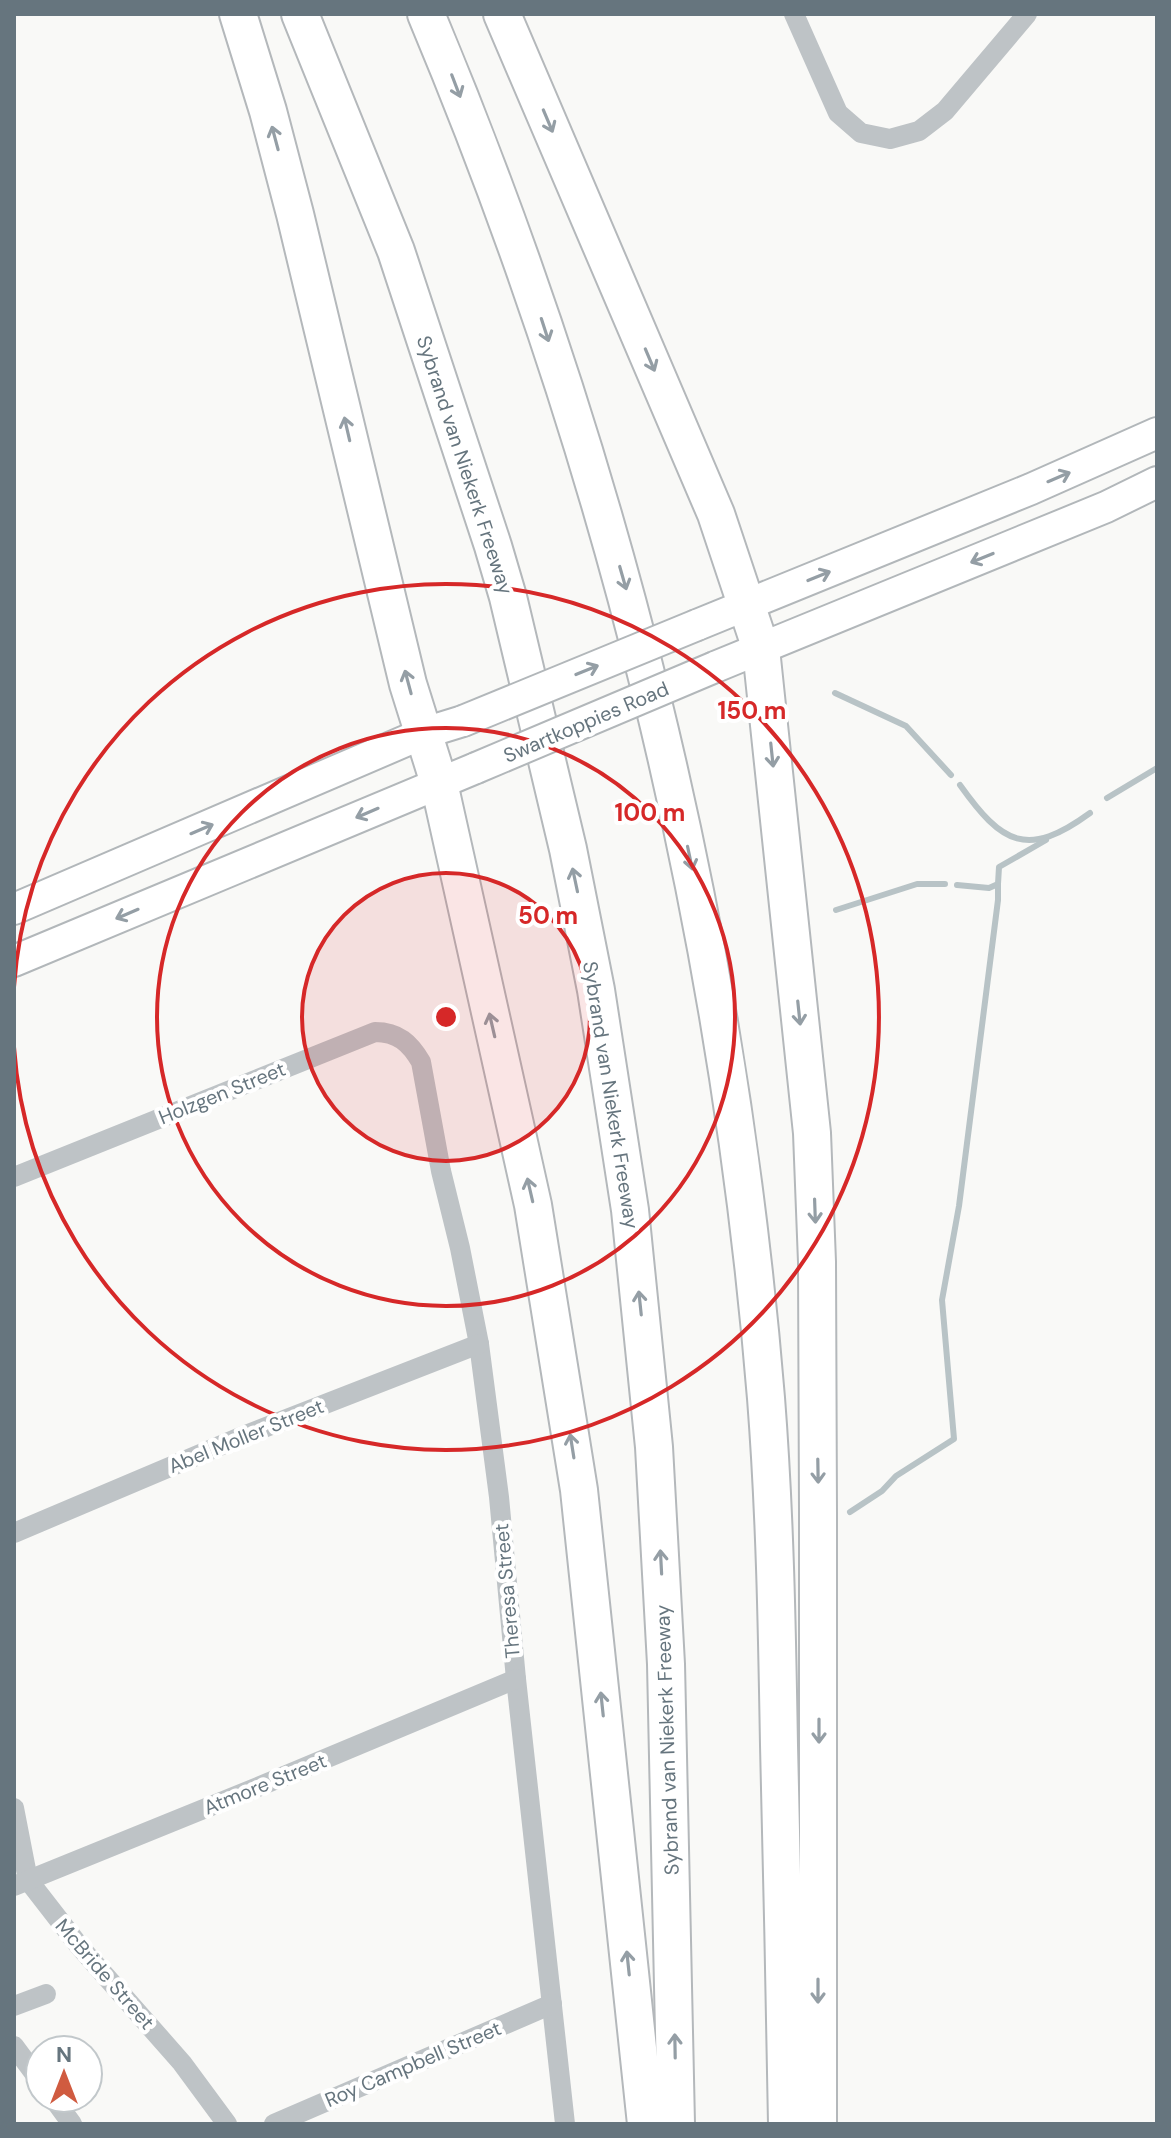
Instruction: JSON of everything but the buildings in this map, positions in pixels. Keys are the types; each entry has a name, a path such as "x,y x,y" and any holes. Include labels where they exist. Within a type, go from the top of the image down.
{"highway":[{"path":"238,14 295,214 395,632 439,783 533,1205 582,1514 646,2124"},
{"name":"Sybrand van Niekerk Freeway","path":"300,14 396,251 493,546 568,849 596,990 630,1210 655,1461 666,1664 676,2124"},
{"path":"426,14 490,173 536,300 621,570 672,777 712,979 740,1166 766,1402 776,1589 787,2124"},
{"path":"502,14 716,514 761,649 812,1133 815,1200 819,1543 818,2124"}],"main road":[{"path":"14,909 424,733 463,721 747,606 1017,495 1157,433"},
{"name":"Swartkoppies Road","path":"14,961 1106,507 1157,482"}],"street":[{"path":"794,14 838,113 861,133 890,139 919,131 945,111 1027,14"},
{"name":"Holzgen Street","path":"14,1177 375,1032 402,1038 413,1047 421,1062"},
{"name":"Theresa Street","path":"421,1062 479,1344 499,1497 565,2124"},
{"name":"Abel Moller Street","path":"14,1533 243,1436 479,1344"},
{"name":"Atmore Street","path":"21,1883 516,1679"},
{"name":"McBride Street","path":"14,1808 21,1883 182,2063 227,2124"},
{"path":"14,2006 46,1994"},
{"name":"Roy Campbell Street","path":"274,2124 552,2004"}],"waterway":[{"path":"835,693 906,726 951,775"},
{"path":"1107,798 1157,768"},
{"path":"960,785 989,821 1017,838 1032,840 1049,836 1090,813"},
{"path":"957,885 989,888 998,884 999,867 1046,840"},
{"path":"836,910 917,884 945,884"},
{"path":"850,1512 882,1491 896,1476 954,1439 942,1300 959,1206 998,884"}]}
